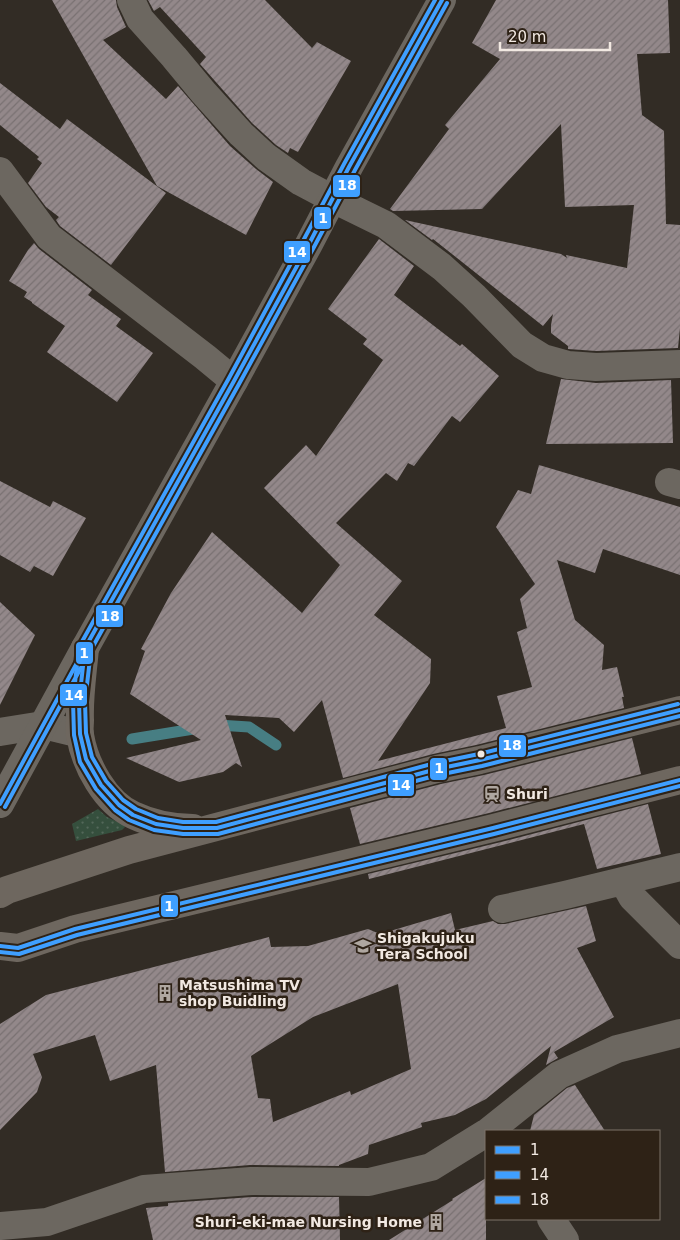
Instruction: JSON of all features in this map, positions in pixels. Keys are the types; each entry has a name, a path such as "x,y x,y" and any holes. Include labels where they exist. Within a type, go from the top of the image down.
{"main road":[{"path":"85,648 79,702 80,734 86,759 101,785 119,805 133,815 156,824 183,828 217,828"},
{"path":"0,894 7,890 130,850 437,770 680,710"},
{"path":"0,946 18,948 75,929 493,828 680,780"}],"street":[{"path":"131,0 140,19 241,134 266,156 301,182 386,225 434,261 474,296 522,345 543,358 568,365 596,368 680,364"},
{"path":"0,804 442,0"},
{"path":"0,171 49,236 234,381"},
{"path":"0,732 43,724 80,734"},
{"path":"502,909 680,866"},
{"path":"623,881 632,897 680,945"},
{"path":"491,1130 560,1076 680,1033"},
{"path":"0,1226 47,1222 144,1189 251,1181 369,1182 431,1167 485,1134"},
{"path":"552,1220 565,1240"}],"green space":[{"path":"98,809 107,817 125,827 122,830 76,841 72,824"}],"building":[{"path":"52,0 116,0 126,27 103,40 166,99 178,86 230,146 273,182 246,235 157,186"},
{"path":"148,0 265,0 312,48 317,42 351,61 298,152 290,148 288,153 276,145 252,123 200,64 206,57 160,7 154,11"},
{"path":"496,0 668,0 670,53 637,54 642,115 664,131 666,224 680,225 680,328 678,348 596,351 568,349 568,346 551,333 553,314 543,326 433,239 405,220 561,254 567,258 566,255 627,268 634,205 565,207 561,124 482,209 393,211 390,209 449,129 445,125 500,59 472,43"},
{"path":"0,83 60,129 67,119 166,193 111,265 60,226 56,220 59,217 46,207 28,183 42,163 37,159 39,157 0,125"},
{"path":"379,239 414,266 394,295 460,346 462,344 499,376 460,422 452,416 414,466 408,463 397,481 386,473 336,523 402,581 374,615 431,659 430,683 378,761 506,728 497,696 532,687 517,632 527,628 520,599 535,584 496,527 518,490 531,494 539,465 680,507 680,575 603,549 595,573 557,560 575,620 604,645 602,670 617,667 624,697 622,697 624,708 433,754 343,778 322,700 294,732 279,718 225,715 242,767 236,763 223,772 179,782 126,758 201,740 130,694 145,651 141,649 171,593 212,532 302,613 340,565 264,488 306,445 316,456 383,360 363,344 367,339 328,309"},
{"path":"34,243 39,249 92,290 88,295 121,319 116,326 153,353 117,402 47,352 65,326 24,297 27,292 9,281"},
{"path":"561,379 596,383 671,380 673,443 546,444"},
{"path":"0,481 50,507 53,501 86,518 53,576 34,566 30,572 0,555"},
{"path":"0,602 35,635 0,705"},
{"path":"632,738 641,774 360,844 350,808"},
{"path":"648,804 661,854 597,869 584,824 369,879 368,874"},
{"path":"586,906 596,941 577,948 614,1017 554,1052 558,1058 546,1065 551,1046 486,1099 455,1115 421,1123 422,1127 369,1145 368,1154 339,1166 250,1165 165,1172 156,1065 110,1081 95,1035 33,1054 42,1077 37,1092 0,1130 0,1024 46,995 269,937 271,947 308,946 368,929 380,934 451,913 455,930 493,921 498,924","holes":["398,984 411,1069 351,1095 350,1091 273,1122 270,1099 258,1098 251,1056 313,1017"]},
{"path":"575,1085 604,1130 530,1130 534,1115 567,1088"},
{"path":"485,1179 486,1240 389,1240 453,1200"},
{"path":"252,1197 339,1197 340,1240 153,1240 146,1208 168,1206 168,1203"}],"waterway":[{"path":"132,739 218,725 249,727 276,745"}],"transit line":[{"name":"14","path":"435,0 229,378 79,647 73,701 74,735 80,762 96,789 115,810 129,820 154,830 183,834 218,834 438,775 482,766 680,716"},
{"name":"1","path":"442,0 349,167 234,381 85,648 79,702 80,734 86,759 101,785 119,805 133,815 156,824 183,828 217,828 437,769 680,710"},
{"name":"18","path":"447,3 91,650 85,702 86,733 92,757 106,781 123,800 136,809 158,818 183,822 216,822 435,763 479,754 678,704"},
{"name":"1","path":"0,804 78,661"},
{"name":"14","path":"5,807 83,664"},
{"name":"1","path":"0,946 18,948 75,929 493,828 680,780"},
{"name":"14","path":"0,952 19,954 77,935 494,834 680,786"}],"place":[{"name":"Shuri","path":"492,794"},
{"name":"Shigakujuku Tera School","path":"363,946"},
{"name":"Matsushima TV shop Buidling","path":"165,993"},
{"name":"Shuri-eki-mae Nursing Home","path":"436,1222"}]}
